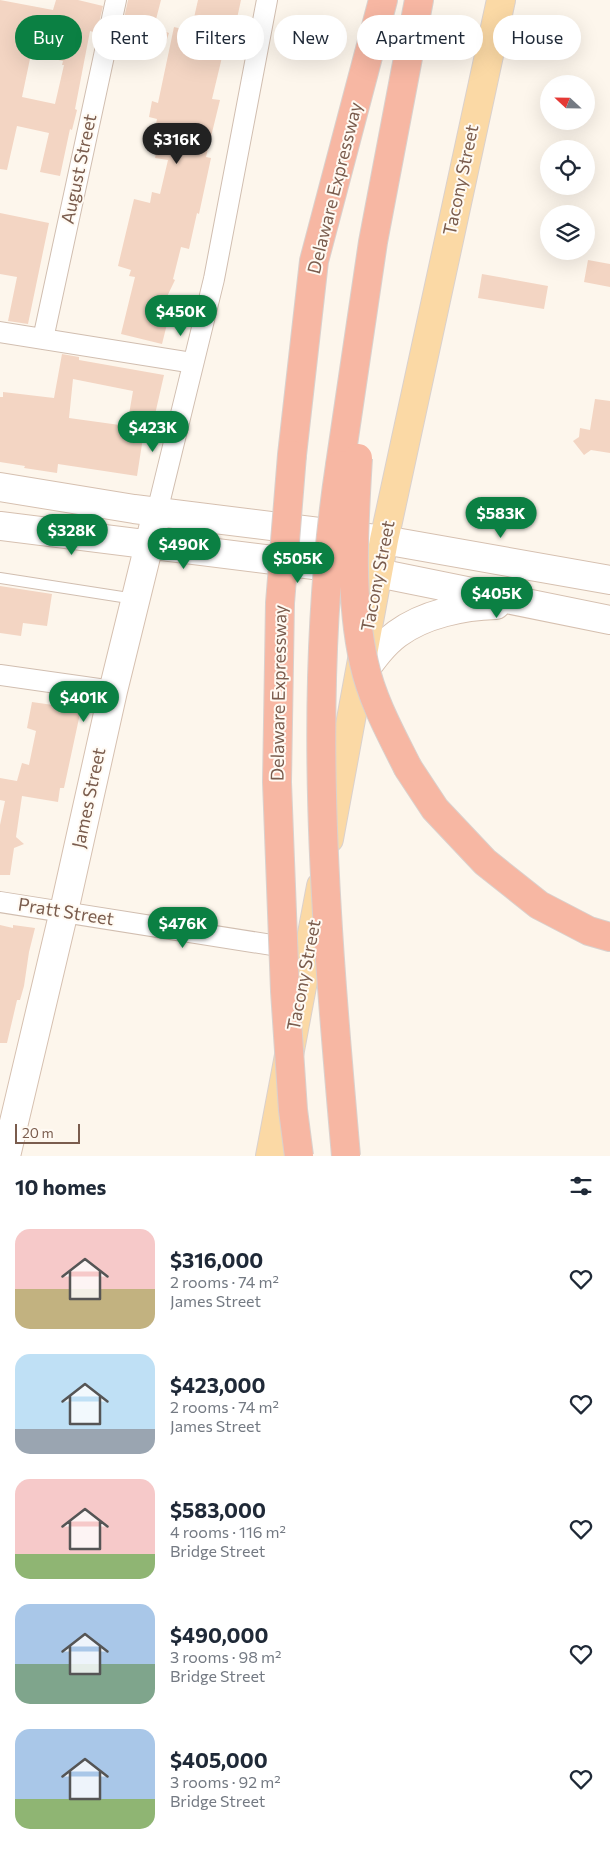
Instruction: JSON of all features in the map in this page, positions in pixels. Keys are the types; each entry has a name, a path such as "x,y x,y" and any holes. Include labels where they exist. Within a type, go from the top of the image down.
{"highway":[{"name":"Delaware Expressway","path":"299,1156 293,1110 286,991 277,782 280,603 292,455 314,261 383,0"},
{"path":"346,1156 331,990 322,802 322,704 327,585 331,532 349,462 372,242 419,0"},
{"path":"349,462 355,508 355,602 364,663 374,697 408,768 435,810 485,862 539,905 588,931 610,937"}],"main road":[{"name":"Tacony Street","path":"270,1156 384,540 501,0"},
{"path":"0,487 157,512 384,540 610,580"},
{"name":"James Street","path":"6,1156 6,1128 64,911 113,691 157,512"},
{"path":"0,526 378,573 610,620"},
{"path":"359,678 382,648 408,626 420,621 474,606 539,606"}],"street":[{"name":"August Street","path":"43,339 116,0"},
{"name":"James Street","path":"157,512 214,279 267,0"},
{"path":"0,332 193,363"},
{"path":"0,676 113,691"},
{"name":"Pratt Street","path":"0,902 309,951"}],"lane":[{"path":"0,578 135,600"}],"building":[{"path":"0,0 53,10 56,0 78,0 103,6 101,15 92,15 92,32 90,31 75,109 77,110 72,130 70,129 60,176 40,172 49,133 17,126 7,170 0,169"},
{"path":"128,0 161,0 157,15 125,15"},
{"path":"198,0 241,0 238,15 195,15"},
{"path":"174,27 177,28 177,60 221,60 212,99 220,100 206,157 211,158 199,214 197,213 189,249 181,247 173,279 175,280 161,309 170,312 162,344 121,334 135,277 129,276 131,270 118,266 134,199 150,203 152,192 160,194 168,160 155,158 158,145 152,144 157,119 149,117 152,101 158,103"},
{"path":"0,213 49,223 28,324 8,321 17,277 0,274"},
{"path":"588,260 610,264 610,287 584,282"},
{"path":"482,274 548,286 544,309 478,298"},
{"path":"62,354 79,357 79,360 164,375 151,432 144,431 137,476 58,464 57,473 0,462 0,397 3,397 3,392 54,398","holes":["73,379 133,391 127,426 69,418"]},
{"path":"595,399 610,401 610,453 591,450 584,455 573,441 579,437 580,428 590,430"},
{"path":"0,586 52,594 47,626 23,623 21,636 0,633"},
{"path":"32,702 81,709 64,788 60,788 58,802 22,796 16,837 24,844 14,848 10,875 0,875 0,825 5,801 0,800 0,778 17,781 22,763 29,765 36,731 27,728"},
{"path":"0,925 13,928 13,925 35,928 24,986 20,1000 17,1000 7,1043 0,1043"}]}
